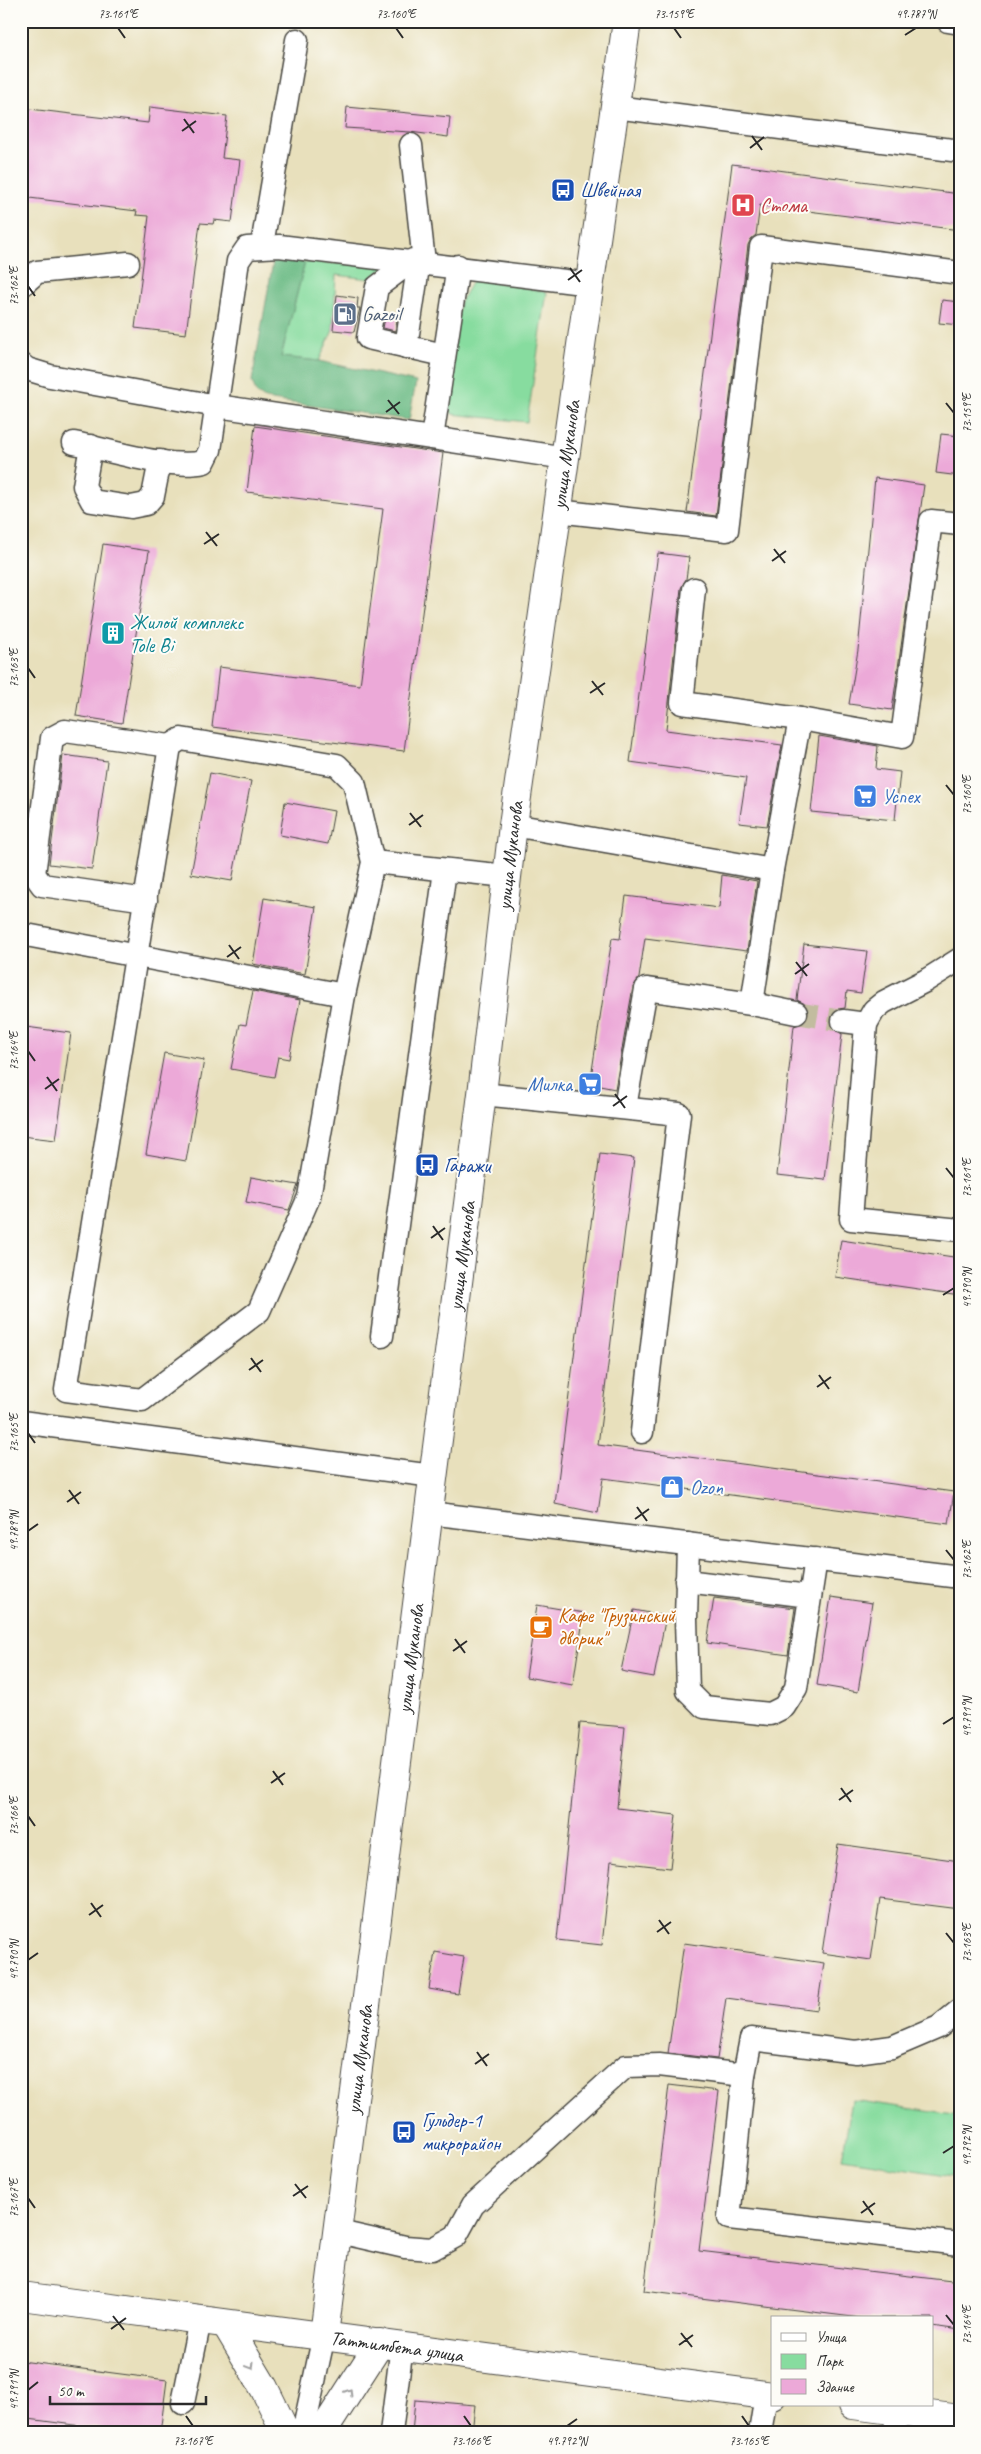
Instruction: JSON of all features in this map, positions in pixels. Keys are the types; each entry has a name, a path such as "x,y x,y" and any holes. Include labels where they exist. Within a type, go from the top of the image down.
{"main road":[{"name":"улица Муканова","path":"324,2335 482,1094 513,825 627,21"},
{"name":"Таттимбета улица","path":"21,2296 769,2395"},
{"path":"226,2324 264,2388 286,2433"},
{"path":"322,2433 391,2344"},
{"path":"856,2406 896,2422 960,2419"}],"street":[{"path":"948,21 960,23"},
{"path":"262,246 297,40"},
{"path":"615,107 960,151"},
{"path":"406,347 419,261 411,145"},
{"path":"160,461 152,496 146,504 131,507 92,501 84,486 82,445 160,461 190,465 204,462 210,450 238,261 247,248 262,246 419,261 590,284"},
{"path":"557,511 727,530 761,248 960,273"},
{"path":"419,261 376,287 368,338 444,355"},
{"path":"21,286 38,272 128,263"},
{"path":"432,438 458,266"},
{"path":"21,364 27,369 50,376 217,406 566,458"},
{"path":"694,589 682,704 800,719 902,737 931,521 960,524"},
{"path":"752,1004 772,870 800,719"},
{"path":"146,900 42,885 34,874 52,738 65,731 170,746 181,739 336,765 354,782 374,862 344,995 309,1197 260,1311 142,1400 66,1390 146,900 170,746"},
{"path":"513,825 772,870"},
{"path":"374,862 507,876"},
{"path":"382,1336 445,870"},
{"path":"21,934 136,954 344,995"},
{"path":"960,959 925,981 884,1002 874,1010 866,1024 851,1219 960,1230"},
{"path":"625,1107 646,989 752,1004 796,1013"},
{"path":"843,1021 866,1024"},
{"path":"482,1094 625,1107 679,1114 642,1432"},
{"path":"21,1422 433,1476"},
{"path":"428,1513 960,1577"},
{"path":"688,1544 686,1581 688,1691 704,1707 770,1714 784,1707 796,1688 816,1559"},
{"path":"686,1581 810,1596"},
{"path":"960,2010 939,2027 892,2047 856,2052 750,2039 744,2075 729,2218 960,2244"},
{"path":"338,2232 404,2246 432,2249 456,2236 473,2205 626,2066 659,2065 744,2075"},
{"path":"183,2403 200,2320"},
{"name":"улица Муканова","path":"303,2433 324,2335"},
{"path":"391,2344 391,2433"},
{"path":"760,2433 769,2395"}],"green space":[{"path":"274,256 305,262 281,357 319,361 416,382 409,420 265,399 256,393 252,381"},
{"path":"305,262 387,266 369,279 336,275 333,330 319,361 281,357"},
{"path":"474,278 547,292 527,422 452,414 447,403 460,302"},
{"path":"852,2100 960,2116 960,2177 842,2159"}],"building":[{"path":"150,107 227,116 222,158 240,160 232,222 214,220 213,224 200,223 186,334 135,328 149,216 136,215 137,211 21,197 21,108 148,123"},
{"path":"347,107 450,117 448,137 410,132 345,128"},
{"path":"732,164 960,194 960,230 760,205 756,235 748,245 716,516 687,512"},
{"name":"Gazoil","path":"337,295 358,298 357,308 360,308 354,332 333,330"},
{"path":"942,300 960,302 960,325 939,323"},
{"path":"386,313 398,315 395,331 383,328"},
{"path":"255,426 443,453 404,751 212,727 219,667 360,685 383,509 247,492"},
{"path":"941,434 960,436 960,476 936,473"},
{"path":"875,478 924,485 892,710 849,704 858,650"},
{"name":"Жилой комплекс Tole Bi","path":"103,544 149,551 122,723 76,716"},
{"path":"658,553 689,557 686,579 681,588 666,730 782,745 767,826 739,823 746,778 630,762"},
{"path":"819,736 878,746 876,769 900,772 895,820 811,812"},
{"path":"63,755 107,761 92,869 49,864"},
{"path":"210,773 251,781 232,881 191,874"},
{"path":"285,802 334,811 328,844 280,835"},
{"path":"722,875 757,881 747,951 645,938 639,978 633,987 615,1089 590,1084 612,938 620,939 626,896 719,908"},
{"path":"264,898 316,907 305,974 253,964"},
{"path":"804,944 867,951 861,993 847,991 845,1008 838,1009 830,1019 831,1026 842,1034 825,1180 777,1175 794,1026 805,1022 809,1015 805,1004 797,1000"},
{"path":"253,991 300,1000 289,1059 278,1057 274,1077 231,1069 240,1024 246,1025"},
{"path":"26,1027 71,1033 56,1140 21,1136 21,1062"},
{"path":"164,1053 204,1060 186,1161 146,1154"},
{"path":"600,1154 634,1158 598,1445 954,1492 949,1524 603,1478 598,1513 555,1504"},
{"path":"251,1177 298,1185 289,1210 246,1202"},
{"path":"841,1240 960,1258 960,1295 835,1277"},
{"path":"831,1597 872,1603 858,1692 817,1685"},
{"path":"714,1598 795,1608 788,1655 707,1643"},
{"path":"537,1605 584,1613 573,1685 526,1677"},
{"path":"634,1610 666,1616 654,1677 621,1671"},
{"path":"580,1723 625,1727 617,1808 676,1815 670,1868 611,1861 602,1945 557,1940"},
{"path":"838,1844 960,1861 960,1909 880,1899 871,1960 822,1953"},
{"path":"684,1943 824,1963 817,2010 726,1998 717,2059 668,2053"},
{"path":"435,1952 464,1957 458,1994 429,1989"},
{"path":"669,2085 719,2091 699,2251 960,2282 960,2330 934,2326 934,2316 845,2316 644,2291"},
{"path":"21,2361 167,2380 160,2433 103,2433 104,2429 21,2418"},
{"path":"415,2400 475,2405 472,2433 412,2433"}],"tunnel":[{"path":"796,1013 843,1021"}],"place":[{"name":"Швейная","path":"563,190"},
{"name":"Стома","path":"743,205"},
{"name":"Gazoil","path":"345,314"},
{"name":"Жилой комплекс Tole Bi","path":"113,633"},
{"name":"Успех","path":"865,796"},
{"name":"Милка","path":"590,1084"},
{"name":"Гаражи","path":"427,1165"},
{"name":"Ozon","path":"672,1487"},
{"name":"Кафе \"Грузинский дворик\"","path":"541,1627"},
{"name":"Гульдер-1 микрорайон","path":"404,2132"}]}
